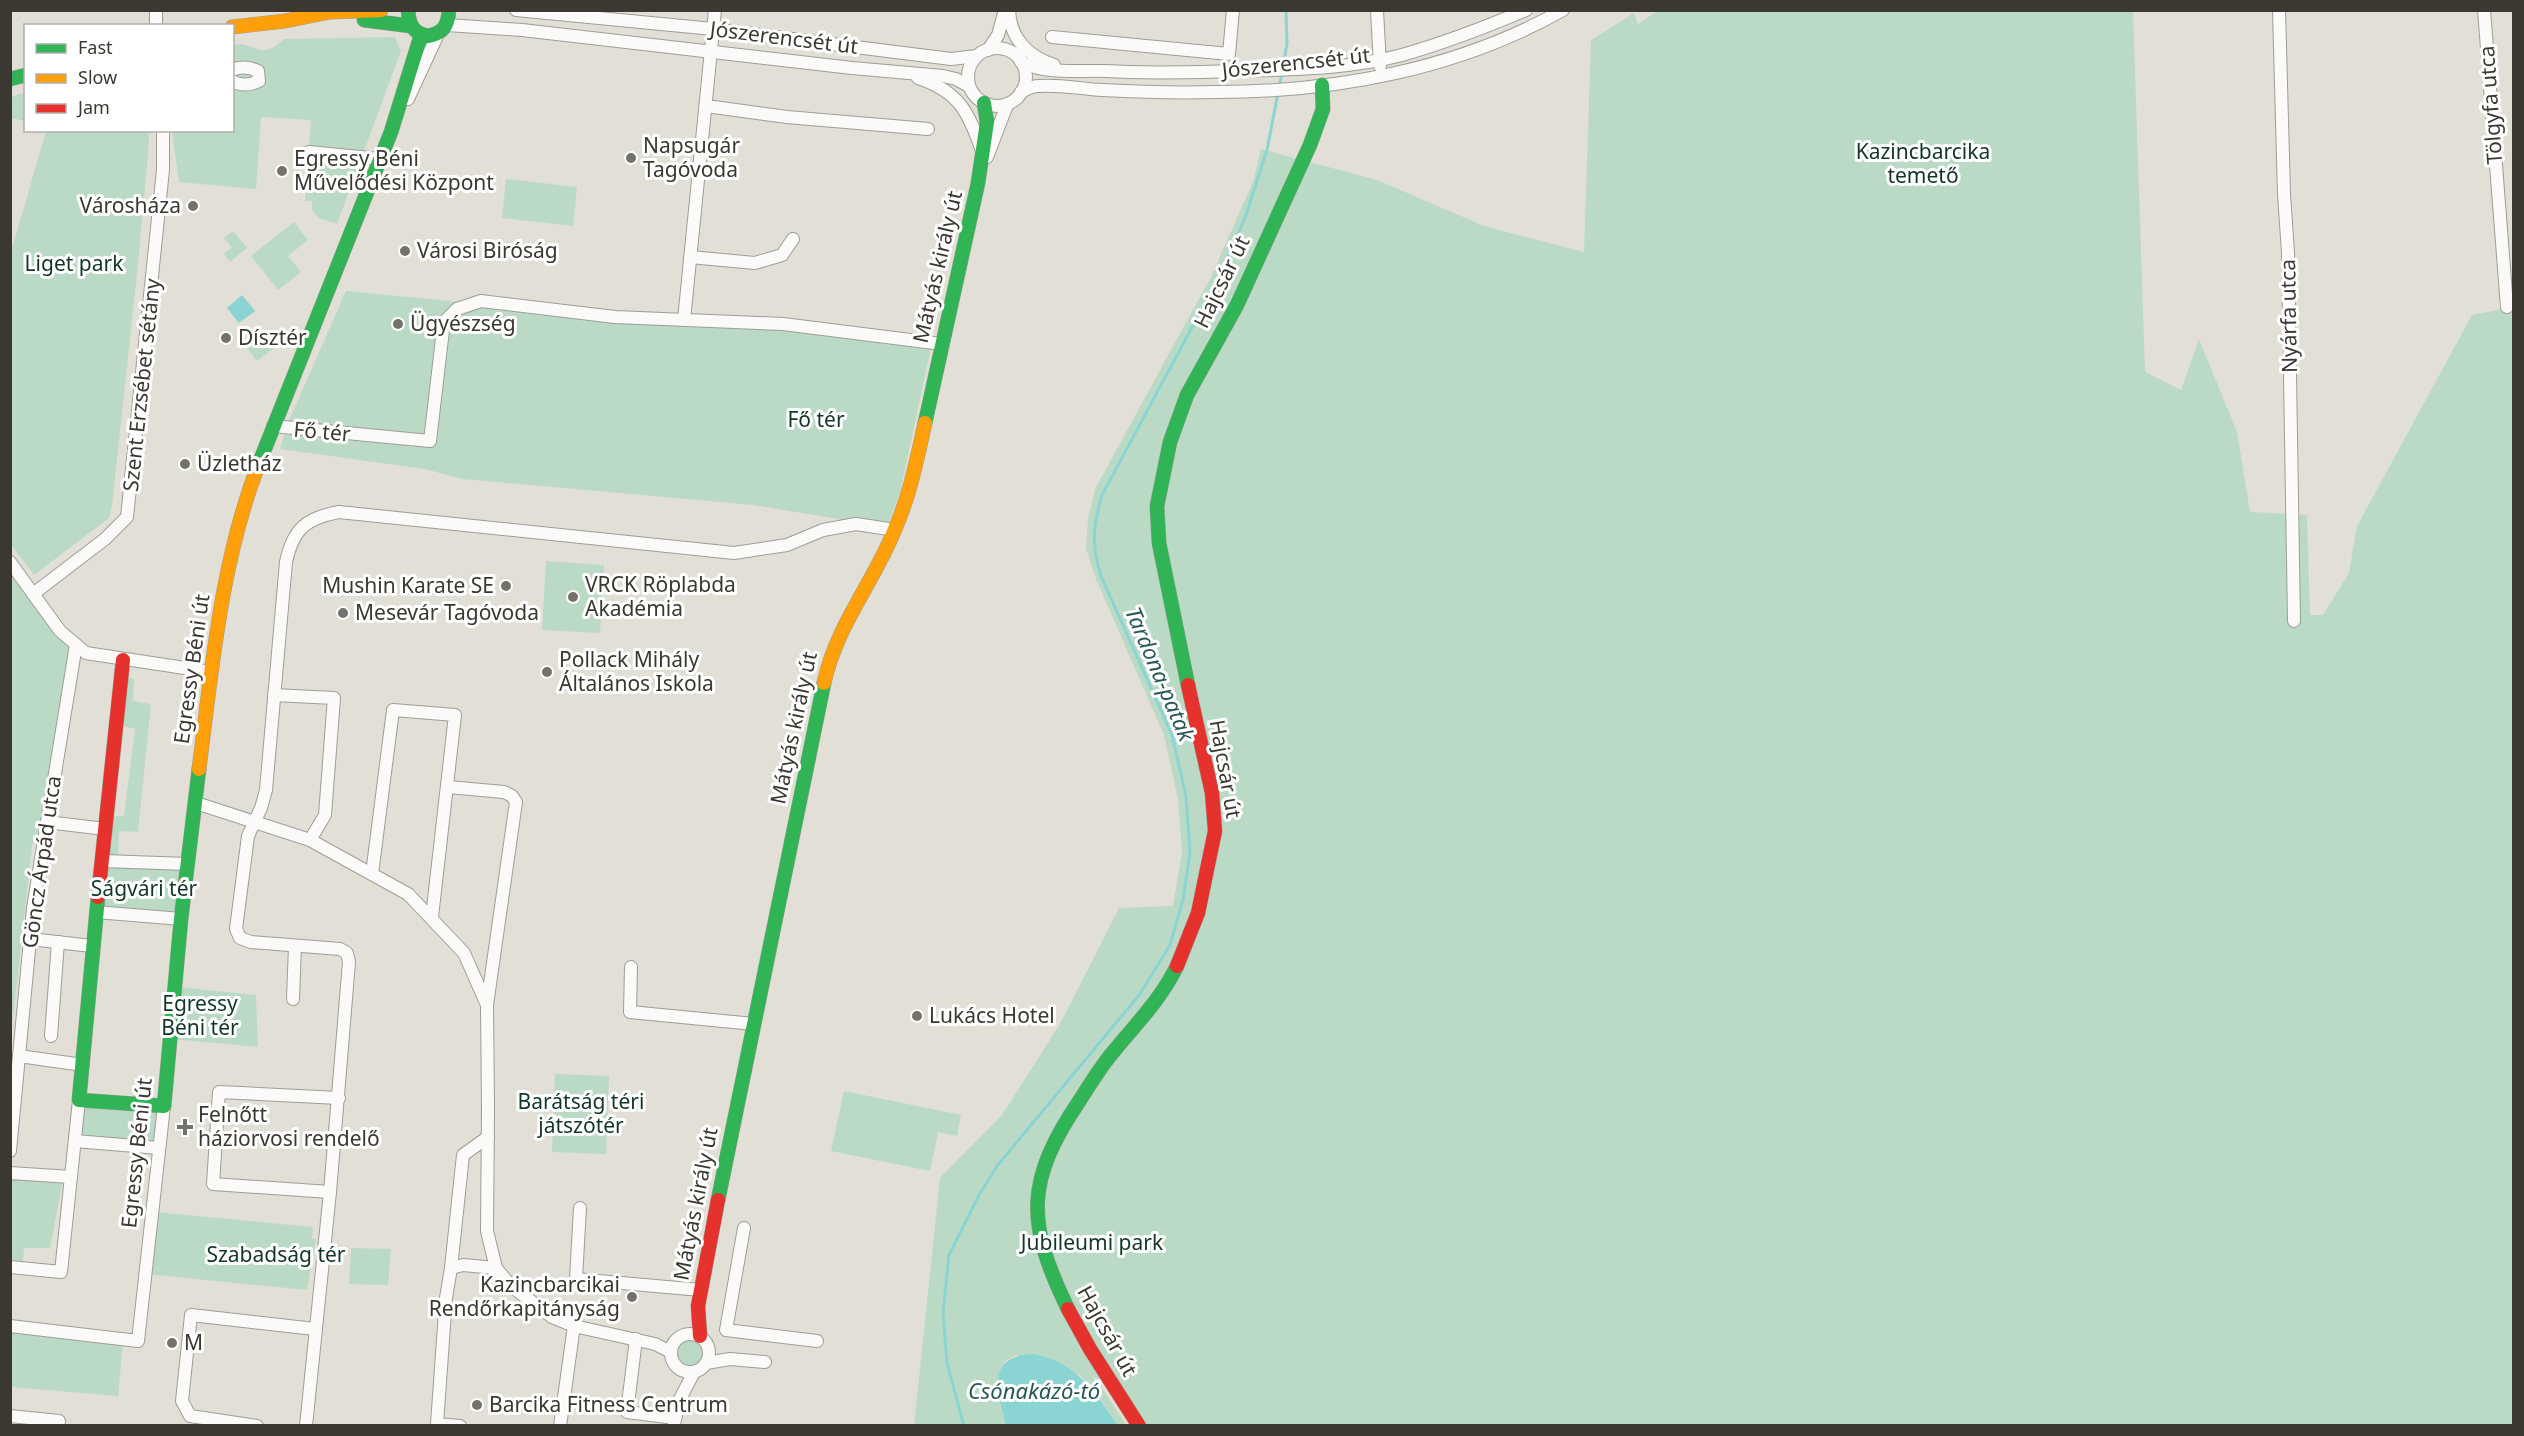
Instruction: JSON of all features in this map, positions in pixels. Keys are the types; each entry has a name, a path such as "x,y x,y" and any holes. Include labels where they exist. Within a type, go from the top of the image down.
{"street":[{"path":"234,27 285,21 334,11 381,10"},
{"path":"408,10 416,30"},
{"path":"391,132 443,30 449,10"},
{"name":"Jószerencsét út","path":"516,10 713,29 951,59 977,56"},
{"path":"684,320 715,10"},
{"path":"1052,37 1229,54 1233,10"},
{"path":"1377,10 1381,76"},
{"name":"Jószerencsét út","path":"1018,59 1037,68 1143,74 1300,69 1401,55 1482,29 1526,10"},
{"name":"Jószerencsét út","path":"1021,92 1040,86 1145,92 1261,91 1323,85 1381,76 1470,54 1563,10"},
{"name":"Nyárfa utca","path":"2279,10 2284,194 2288,253 2294,621"},
{"name":"Tölgyfa utca","path":"2484,10 2507,307"},
{"path":"988,50 1008,14"},
{"path":"978,183 1007,105 1021,92 1025,77 1018,59 1008,14"},
{"path":"1008,14 1017,38 1032,56 1058,66 1088,70"},
{"path":"285,21 375,20 416,30 443,30"},
{"name":"Egressy Béni út","path":"10,1326 138,1341 164,1106 181,919 211,672 234,540 253,478 273,426 391,132 416,30"},
{"name":"Jószerencsét út","path":"443,30 522,30 956,79 969,86"},
{"path":"1007,105 995,106 984,103 974,96 969,86 969,70 977,56 988,50 1001,49 1018,59"},
{"path":"234,70 249,68 258,70 260,78 252,84 234,82"},
{"path":"903,73 929,81 951,93 969,116 983,154"},
{"name":"Hajcsár út","path":"1139,1425 1081,1335 1046,1255 1041,1240 1037,1205 1041,1172 1052,1143 1071,1112 1112,1053 1163,991 1189,945 1198,917 1215,831 1211,786 1202,755 1159,543 1157,507 1170,442 1186,395 1237,305 1310,145 1323,109 1323,85"},
{"name":"Mátyás király út","path":"677,1341 698,1306 725,1160 833,647 895,530 913,478 978,183 987,122 984,103"},
{"path":"706,106 787,117 928,129"},
{"name":"Szent Erzsébet sétány","path":"33,594 105,539 127,517 163,170 163,132"},
{"path":"309,153 380,159"},
{"path":"690,257 755,262 782,255 793,238"},
{"name":"Fő tér","path":"273,426 430,441 443,330 447,319 458,309 481,301 615,316 783,324 942,344"},
{"path":"306,1425 339,1098 349,962 347,953 340,949 251,942 240,938 236,929 248,836 266,790 290,546 296,533 302,526 328,514 353,513 734,553 787,544 823,530 856,524 895,530"},
{"path":"10,562 60,631 91,655 211,672"},
{"name":"Göncz Árpád utca","path":"10,1151 30,939 76,645"},
{"path":"10,1268 61,1272 83,1065 92,946 123,660"},
{"path":"274,694 334,698 325,815 310,840"},
{"path":"372,874 393,710 455,715 432,917"},
{"path":"448,787 504,792 512,796 516,802 487,1005 487,1231 496,1268 511,1286 535,1306 552,1317 574,1326 655,1344 704,1341 730,1359"},
{"path":"196,803 255,820 310,840 408,894 464,952 487,1005"},
{"path":"47,822 105,829"},
{"path":"103,861 188,864"},
{"path":"96,912 181,919"},
{"path":"30,939 92,946"},
{"path":"51,1036 58,942"},
{"path":"293,999 295,946"},
{"path":"631,967 630,1012 754,1024"},
{"path":"19,1056 83,1065"},
{"path":"330,1192 213,1184 219,1092 339,1098"},
{"path":"79,1100 164,1106"},
{"path":"460,1425 436,1424 446,1298 452,1268 463,1155 488,1137"},
{"path":"75,1141 159,1148"},
{"path":"10,1173 71,1177"},
{"path":"580,1208 576,1279 701,1290"},
{"path":"744,1228 726,1330 817,1341"},
{"path":"452,1268 463,1265 496,1268"},
{"name":"Mátyás király út","path":"698,1306 706,1364"},
{"path":"257,1425 190,1416 182,1401 191,1315 315,1329"},
{"path":"560,1425 574,1326"},
{"path":"636,1339 627,1412 674,1422 685,1370"},
{"path":"677,1341 673,1361 685,1370"},
{"path":"685,1370 730,1359 765,1362"},
{"path":"10,1416 59,1421 58,1425"}],"green space":[{"path":"1659,10 2133,11 2145,372 2181,390 2199,339 2237,432 2250,512 2307,515 2310,615 2323,615 2349,573 2357,526 2472,315 2513,307 2513,1425 1132,1426 1100,1379 1092,1377 1101,1386 1126,1425 1117,1426 1104,1404 1080,1375 1016,1355 1005,1361 1006,1425 914,1426 940,1178 1002,1115 1060,1024 1119,908 1173,906 1182,852 1178,799 1164,735 1096,579 1086,549 1088,519 1095,489 1211,277 1253,182 1261,149 1377,180 1484,226 1584,252 1591,40 1634,13 1638,24"},
{"path":"395,37 401,51 337,224 319,218 312,210 312,201 305,201 311,120 261,117 256,189 179,182 172,132 234,132 234,45 263,50 276,46 284,39"},
{"path":"24,92 24,121 11,118 11,97"},
{"name":"Liget park","path":"46,132 148,132 138,264 109,518 34,575 11,544 11,252"},
{"path":"506,179 577,187 573,226 502,218"},
{"path":"294,222 308,240 288,256 301,272 278,290 251,256"},
{"path":"233,231 247,248 230,262 224,254 232,247 224,238"},
{"name":"Fő tér","path":"346,291 471,303 783,324 932,343 900,492 887,527 753,505 462,479 425,469 280,449 287,425"},
{"path":"260,332 273,349 257,361 244,344"},
{"name":"VRCK Röplabda Akadémia","path":"546,561 604,565 600,633 542,630"},
{"path":"11,562 76,645 45,819 32,846 11,1035"},
{"path":"125,677 134,679 133,701 151,704 138,832 119,831 118,859 107,858 112,816 124,816 135,729 120,725"},
{"name":"Ságvári tér","path":"103,861 188,864 181,919 96,912"},
{"name":"Egressy Béni tér","path":"177,987 256,995 258,1047 172,1039"},
{"name":"Barátság téri játszótér","path":"555,1074 609,1076 606,1154 552,1152"},
{"path":"844,1091 961,1115 957,1136 938,1132 930,1171 831,1151"},
{"path":"79,1100 164,1106 159,1148 75,1141"},
{"path":"10,1173 67,1177 62,1185 50,1248 24,1248 22,1269 11,1267"},
{"name":"Szabadság tér","path":"154,1212 313,1227 312,1239 316,1239 307,1290 147,1274"},
{"path":"351,1248 391,1249 388,1285 349,1284"},
{"path":"10,1330 123,1342 118,1396 11,1387"},
{"path":"691,1339 701,1343 705,1353 701,1363 691,1367 681,1363 677,1353 681,1343"}],"water":[{"path":"242,295 255,311 239,323 227,308"},
{"name":"Csónakázó-tó","path":"1033,1354 1061,1363 1083,1380 1117,1425 1006,1425 998,1389 1001,1369 1007,1361 1018,1356"}],"waterway":[{"name":"Tardona-patak","path":"1283,66 1287,44 1286,10"},
{"name":"Tardona-patak","path":"1279,87 1282,73"},
{"name":"Tardona-patak","path":"964,1426 947,1363 943,1313 949,1255 978,1197 997,1166 1140,994 1170,945 1183,900 1190,853 1186,796 1172,735 1101,576 1096,554 1095,526 1102,495 1218,279 1245,218 1267,150 1278,93"}],"traffic: fast":[{"path":"408,10 413,28 428,36 444,28 449,10"},
{"path":"364,20 411,26"},
{"path":"258,466 391,132 421,35"},
{"path":"10,79 24,76"},
{"path":"1188,685 1159,543 1157,506 1170,442 1187,395 1237,305 1310,145 1323,109 1322,85"},
{"path":"925,423 978,183 987,122 984,103"},
{"path":"718,1200 824,683"},
{"path":"98,897 79,1100 164,1106 181,919 199,769"},
{"path":"1068,1309 1044,1251 1039,1226 1038,1202 1041,1179 1049,1155 1062,1129 1088,1087 1109,1057 1156,1000 1177,966"}],"traffic: slow":[{"path":"234,27 285,21 330,12 381,10"},
{"path":"824,683 837,642 900,516 913,477 925,423"},
{"path":"199,769 226,577 245,502 258,466"}],"traffic: jam":[{"path":"98,897 123,660"},
{"path":"1177,966 1198,913 1215,831 1212,793 1188,685"},
{"path":"700,1336 698,1306 718,1200"},
{"path":"1068,1309 1090,1349 1139,1426"}],"place":[{"name":"Napsugár Tagóvoda","path":"631,158"},
{"name":"Egressy Béni Művelődési Központ","path":"282,171"},
{"name":"Városháza","path":"193,206"},
{"name":"Városi Biróság","path":"405,251"},
{"name":"Ügyészség","path":"398,324"},
{"name":"Dísztér","path":"226,338"},
{"name":"Üzletház","path":"185,464"},
{"name":"Mushin Karate SE","path":"506,586"},
{"name":"VRCK Röplabda Akadémia","path":"573,597"},
{"name":"Mesevár Tagóvoda","path":"343,613"},
{"name":"Pollack Mihály Általános Iskola","path":"547,672"},
{"name":"Lukács Hotel","path":"917,1016"},
{"name":"Felnőtt háziorvosi rendelő","path":"185,1127"},
{"name":"Kazincbarcikai Rendőrkapitányság","path":"632,1297"},
{"name":"M","path":"172,1343"},
{"name":"Barcika Fitness Centrum","path":"477,1405"}],"park label":[{"name":"Kazincbarcika temető","path":"1923,164"},
{"name":"Jubileumi park","path":"1092,1243"}]}
